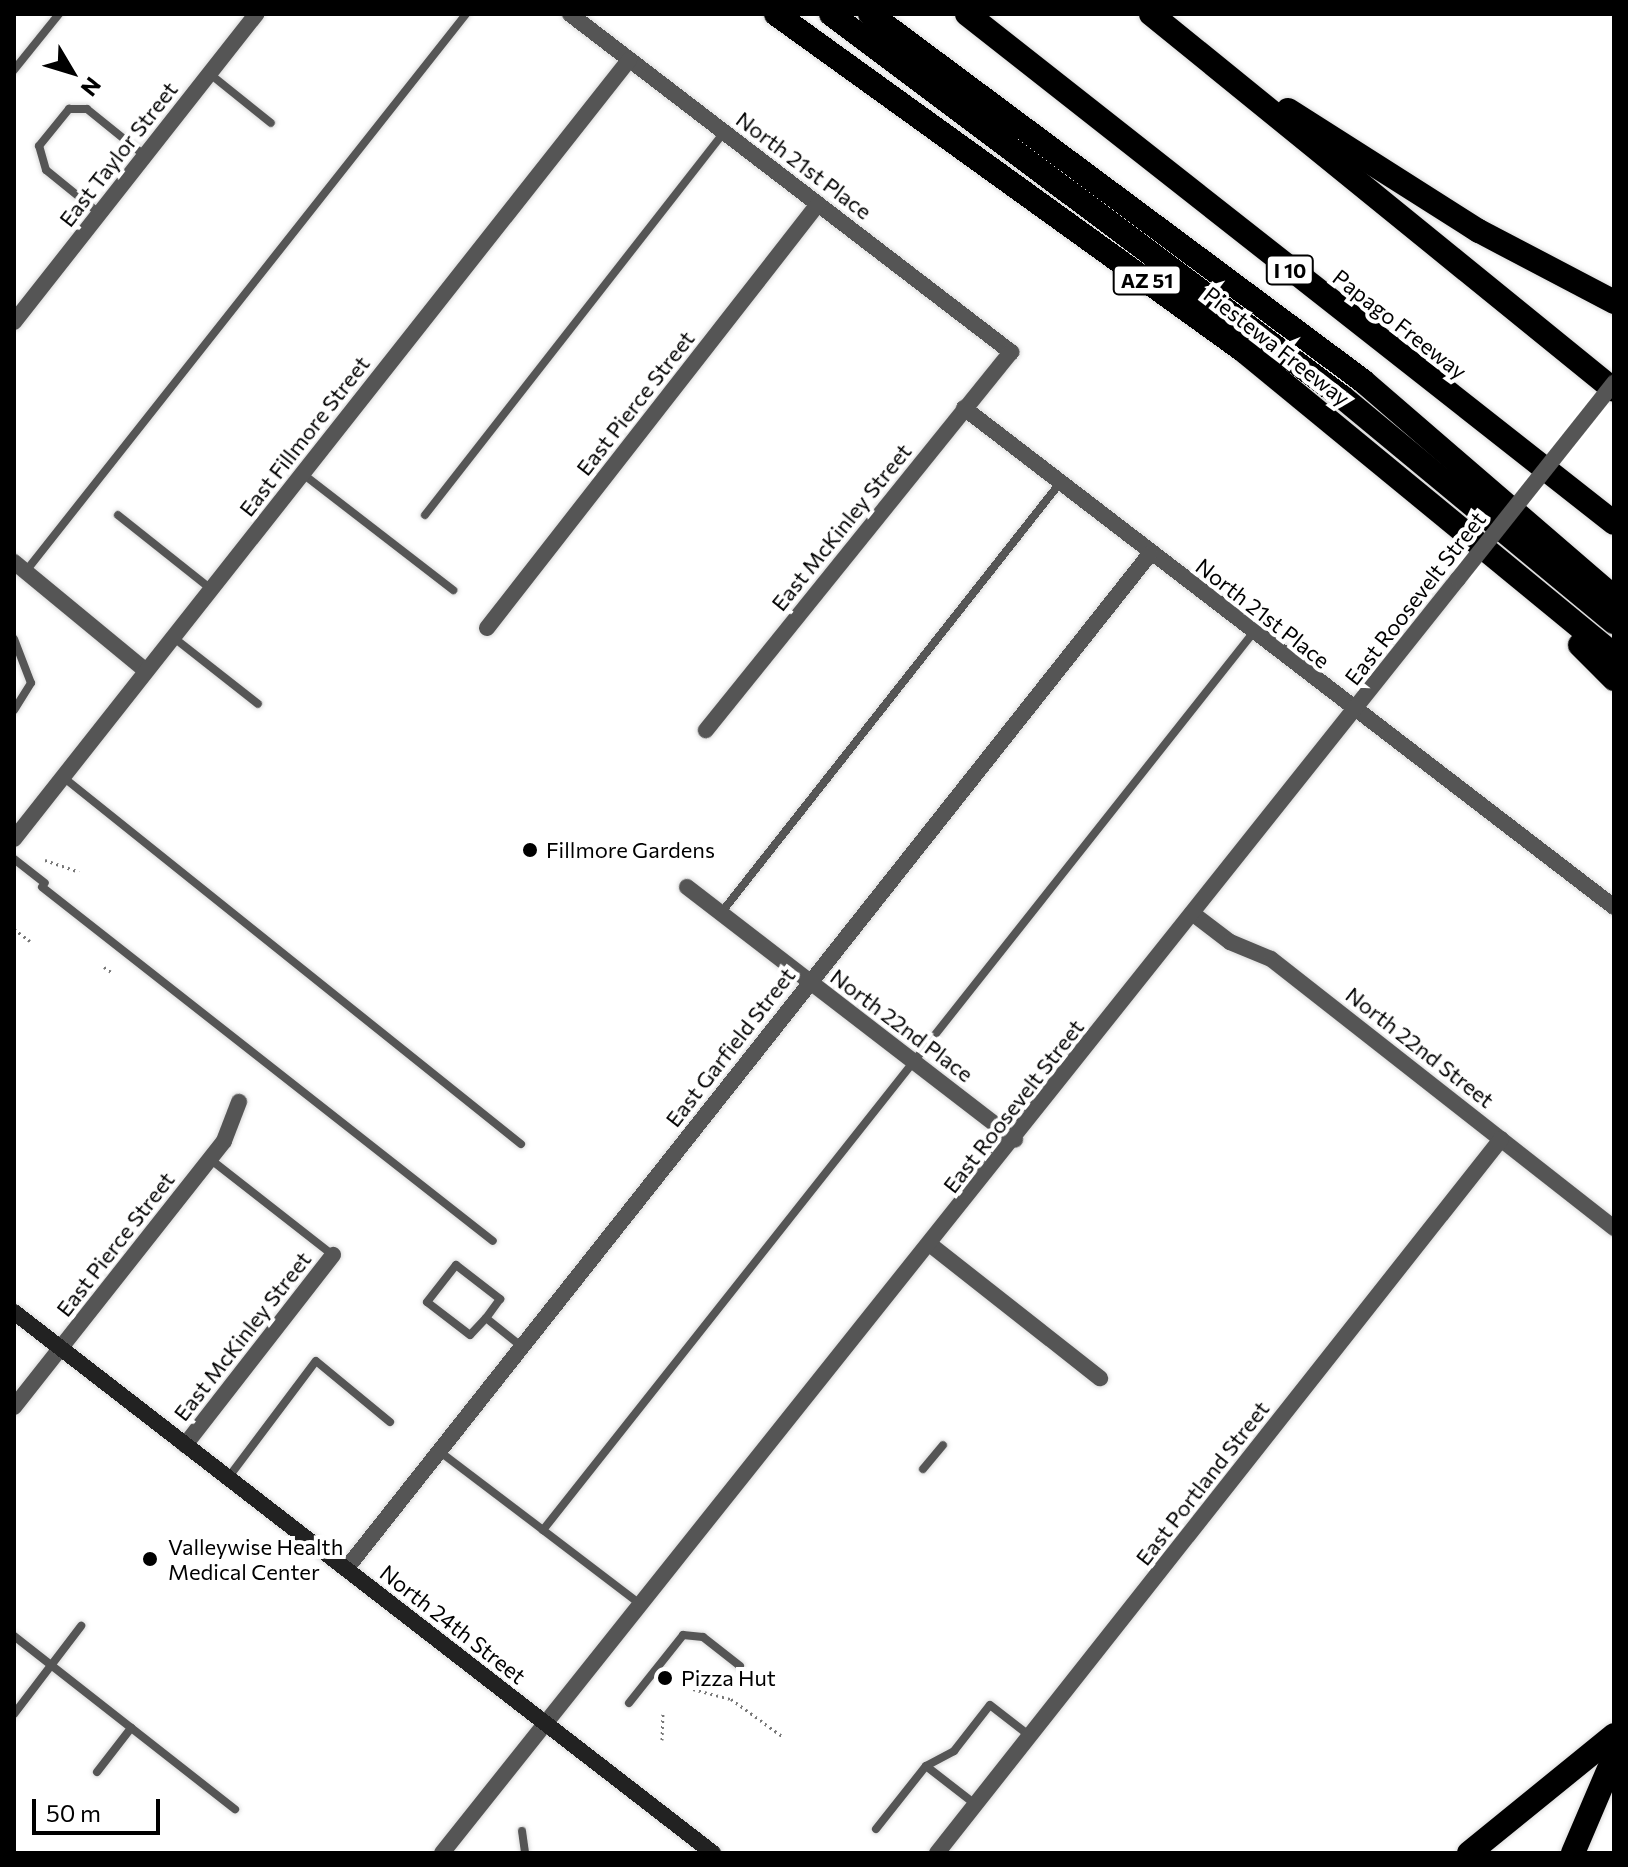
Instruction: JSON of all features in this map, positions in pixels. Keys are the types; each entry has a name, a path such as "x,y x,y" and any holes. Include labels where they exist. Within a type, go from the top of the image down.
{"highway":[{"name":"Piestewa Freeway","path":"776,14 1244,351 1506,563 1614,655"},
{"path":"831,14 1342,397 1614,622"},
{"path":"870,14 1363,381 1614,598"},
{"name":"Papago Freeway","path":"967,14 1614,523"},
{"path":"1151,14 1614,390"},
{"path":"1186,42 1431,203 1614,302"},
{"path":"1506,563 1614,679"},
{"path":"1469,1853 1614,1735"},
{"path":"1573,1853 1614,1757"},
{"path":"1580,1853 1614,1789"}],"main road":[{"name":"North 24th Street","path":"14,1312 713,1853"}],"street":[{"name":"East Taylor Street","path":"14,322 256,14"},
{"name":"North 21st Place","path":"570,14 1011,352"},
{"name":"East Fillmore Street","path":"14,839 629,60"},
{"name":"East Pierce Street","path":"487,628 818,204"},
{"name":"East McKinley Street","path":"706,730 1011,352"},
{"name":"East Roosevelt Street","path":"442,1853 932,1246 1192,913 1614,383"},
{"name":"North 21st Place","path":"964,408 1150,554 1614,907"},
{"name":"East Garfield Street","path":"346,1569 1150,554"},
{"path":"20,567 146,671"},
{"name":"North 22nd Place","path":"687,887 1015,1140"},
{"name":"North 22nd Street","path":"1192,913 1230,942 1271,959 1614,1228"},
{"name":"East Pierce Street","path":"14,1407 210,1159 239,1102"},
{"name":"East Portland Street","path":"937,1853 1501,1139"},
{"path":"932,1246 1100,1378"},
{"name":"East McKinley Street","path":"185,1445 333,1255"}],"lane":[{"path":"14,70 59,14"},
{"path":"20,567 466,14"},
{"path":"209,74 271,123"},
{"path":"99,213 46,170 39,146 69,109 87,109 145,156"},
{"path":"425,515 724,132"},
{"path":"302,474 453,590"},
{"path":"721,913 1060,483"},
{"path":"118,515 211,589"},
{"path":"543,1530 1253,633"},
{"path":"173,637 258,704"},
{"path":"14,639 31,683 14,710"},
{"path":"63,777 521,1144"},
{"path":"14,859 493,1241"},
{"path":"210,1159 333,1255"},
{"path":"456,1265 500,1299 486,1318 470,1335 427,1302 456,1265"},
{"path":"486,1318 521,1346"},
{"path":"228,1478 316,1361 390,1422"},
{"path":"923,1469 943,1445"},
{"path":"439,1451 641,1605"},
{"path":"14,1714 81,1626"},
{"path":"629,1703 676,1641 692,1632 740,1666"},
{"path":"14,1636 235,1809"},
{"path":"876,1829 926,1766 954,1751 990,1705 1030,1736"},
{"path":"97,1772 131,1728"},
{"path":"926,1766 976,1804"},
{"path":"522,1831 525,1853"}],"path":[{"path":"45,860 79,872"},
{"path":"14,929 30,941"},
{"path":"104,967 113,973"},
{"path":"693,1689 731,1699 782,1736"},
{"path":"662,1740 663,1714"}],"place":[{"name":"Fillmore Gardens","path":"530,850"},
{"name":"Valleywise Health Medical Center","path":"150,1559"},
{"name":"Pizza Hut","path":"665,1678"}]}
